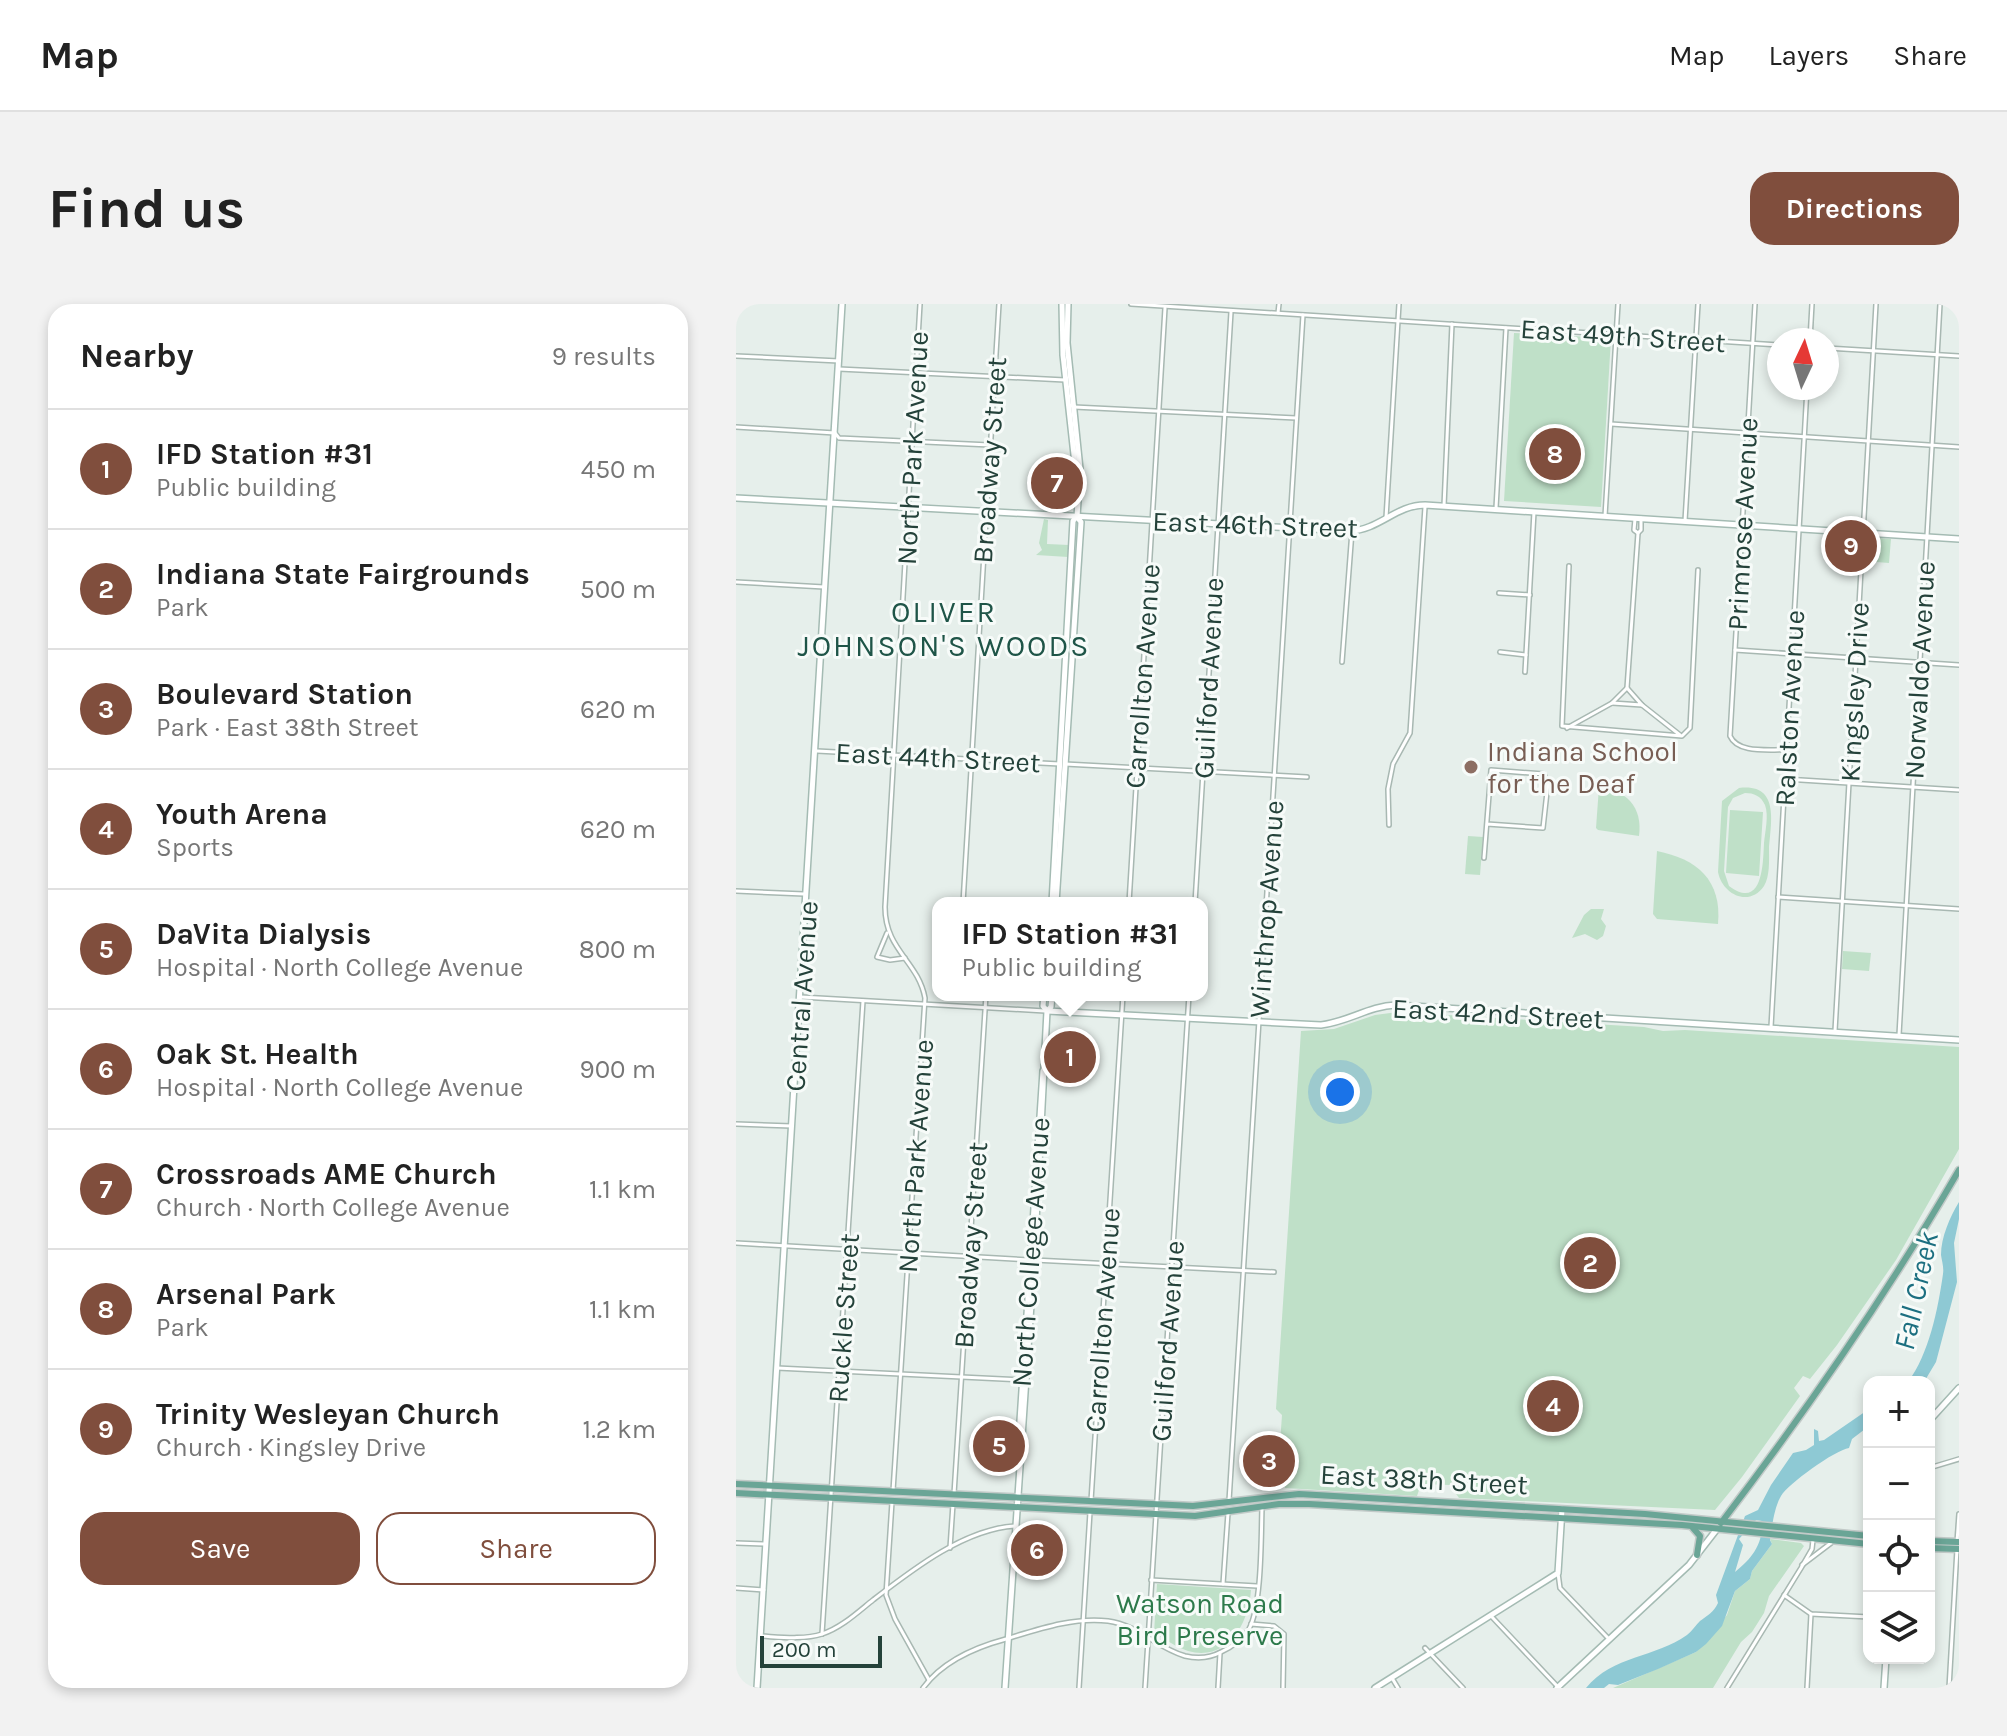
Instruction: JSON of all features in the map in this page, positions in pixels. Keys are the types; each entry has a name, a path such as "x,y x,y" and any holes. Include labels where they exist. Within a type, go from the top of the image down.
{"main road":[{"name":"Central Avenue","path":"757,1688 817,751 842,304"},
{"path":"1065,304 1065,380 1078,490"},
{"path":"1054,897 1081,524 1077,517 1080,469 1065,304"},
{"name":"East 46th Street","path":"736,498 1352,531 1369,529 1410,506 1425,505 1959,539"},
{"name":"North College Avenue","path":"1043,1001 1047,1011"},
{"name":"North College Avenue","path":"1005,1688 1020,1441 1027,1380 1047,1011 1052,1001"},
{"name":"East 42nd Street","path":"1047,1011 1325,1025 1373,1008 1396,1005 1959,1040"},
{"path":"1558,1687 1697,1555 1865,1321 1913,1250 1959,1170"},
{"name":"North College Avenue","path":"1020,1441 1018,1430 1032,1260"},
{"path":"1935,1414 1959,1388"},
{"name":"East 38th Street","path":"736,1484 1198,1506 1291,1494 1562,1509 1863,1535"},
{"name":"East 38th Street","path":"736,1493 1200,1516 1301,1503 1682,1525 1863,1544"},
{"path":"1375,1688 1558,1573 1562,1509"},
{"path":"1682,1525 1698,1532 1697,1555"},
{"path":"1935,1542 1958,1546"},
{"path":"1935,1548 1958,1546"},
{"path":"1884,1688 1886,1664"}],"street":[{"name":"North Park Avenue","path":"893,1492 925,1004 922,985 887,933 885,911 920,304"},
{"name":"Broadway Street","path":"963,897 999,304"},
{"name":"East 49th Street","path":"1131,304 1206,306 1303,315 1767,344"},
{"path":"1278,313 1279,304"},
{"path":"1386,518 1399,304"},
{"path":"1605,516 1618,304"},
{"path":"1685,521 1698,304"},
{"name":"Primrose Avenue","path":"1755,304 1730,734 1734,743 1741,747 1787,750"},
{"path":"1811,328 1812,304"},
{"name":"Kingsley Drive","path":"1835,1033 1876,304"},
{"name":"Norwaldo Avenue","path":"1898,1036 1940,304"},
{"name":"Carrollton Avenue","path":"1129,897 1165,306"},
{"name":"Guilford Avenue","path":"1195,897 1231,310"},
{"name":"Winthrop Avenue","path":"1229,1504 1303,315"},
{"path":"1444,506 1452,324"},
{"path":"1496,508 1506,327"},
{"path":"1839,349 1959,356"},
{"path":"736,356 839,361"},
{"path":"839,369 1065,380"},
{"name":"Ralston Avenue","path":"1771,1029 1806,400"},
{"path":"1074,407 1296,418"},
{"path":"1611,424 1959,447"},
{"path":"736,427 835,433 839,438 990,445"},
{"path":"1389,825 1387,800 1391,776 1398,753 1410,733 1425,505"},
{"path":"1525,672 1534,511"},
{"path":"1567,728 1612,703 1627,688 1638,533 1634,530 1638,518"},
{"path":"1342,662 1352,531"},
{"path":"1569,566 1562,726 1682,736 1690,728 1698,570"},
{"path":"736,582 826,587"},
{"path":"1499,593 1530,595"},
{"path":"1735,650 1959,665"},
{"path":"1500,652 1526,655"},
{"path":"1627,688 1642,705 1682,736"},
{"path":"1612,703 1642,705"},
{"name":"East 44th Street","path":"817,751 1307,777"},
{"path":"1484,858 1491,770 1544,774 1548,783 1543,828 1487,824"},
{"path":"1785,779 1959,790"},
{"path":"736,891 807,894"},
{"path":"1778,897 1959,909"},
{"path":"887,933 878,959 905,958"},
{"name":"East 42nd Street","path":"801,997 1047,1011"},
{"name":"Ruckle Street","path":"822,1634 863,1001"},
{"name":"Broadway Street","path":"954,1495 986,1001"},
{"name":"Carrollton Avenue","path":"1091,1501 1123,1001"},
{"name":"Guilford Avenue","path":"1145,1688 1189,1001"},
{"path":"736,1124 793,1127"},
{"path":"736,1243 1274,1272"},
{"path":"777,1368 1022,1380"},
{"path":"1935,1466 1959,1459"},
{"path":"893,1500 886,1590 893,1614 929,1680"},
{"path":"1435,1502 1435,1511"},
{"path":"950,1548 953,1504"},
{"path":"923,1688 958,1659 1008,1638 1083,1621 1121,1624 1185,1656 1202,1658 1220,1653 1239,1641 1251,1624 1257,1586 1262,1506"},
{"path":"1079,1688 1090,1511"},
{"path":"1223,1584 1228,1513"},
{"path":"1949,1688 1959,1514"},
{"path":"760,1636 804,1638 822,1634 842,1624 915,1568 950,1548 977,1536 1015,1526"},
{"path":"1728,1687 1812,1549 1813,1539"},
{"path":"1802,1565 1833,1541"},
{"path":"736,1543 766,1544"},
{"path":"1558,1573 1560,1587 1609,1639"},
{"path":"1151,1580 1257,1586"},
{"path":"736,1588 764,1590"},
{"path":"1784,1595 1811,1614 1863,1617"},
{"path":"1807,1688 1811,1614"},
{"path":"1491,1616 1558,1687"},
{"path":"1251,1624 1273,1625 1284,1634 1283,1688"},
{"path":"1425,1648 1463,1688"},
{"path":"1218,1688 1220,1653"},
{"path":"1392,1678 1398,1688"}],"green space":[{"path":"1514,333 1611,338 1601,507 1504,501"},
{"path":"1044,519 1048,520 1047,544 1069,545 1068,557 1036,555 1042,550 1039,543"},
{"path":"1866,537 1891,539 1889,563 1864,561"},
{"path":"1599,787 1617,792 1631,802 1638,817 1639,836 1596,828"},
{"path":"1739,788 1752,788 1767,798 1770,806 1767,878 1758,893 1751,896 1737,896 1730,892 1718,872 1722,801","holes":["1745,793 1757,796 1763,802 1767,819 1759,881 1749,893 1729,886 1724,871 1728,807 1733,798"]},
{"path":"1730,810 1763,812 1759,876 1726,873"},
{"path":"1468,836 1483,837 1480,875 1465,874"},
{"path":"1657,851 1684,860 1704,874 1716,895 1718,924 1657,919 1653,914"},
{"path":"1591,909 1604,909 1601,919 1606,926 1603,936 1597,940 1585,934 1572,938 1584,915"},
{"path":"1843,951 1871,953 1869,971 1842,969"},
{"path":"1398,1012 1644,1027 1663,1031 1959,1047 1959,1149 1896,1260 1810,1379 1803,1376 1794,1388 1800,1396 1715,1510 1459,1498 1450,1485 1421,1484 1417,1496 1285,1488 1279,1458 1282,1415 1276,1409 1301,1031 1334,1029 1375,1015"},
{"path":"1770,1539 1804,1546 1769,1596 1764,1613 1752,1632 1741,1642 1713,1688 1613,1688 1696,1652 1727,1615 1735,1591 1750,1579 1752,1571 1772,1544"},
{"name":"Watson Road Bird Preserve","path":"1157,1584 1251,1590 1241,1627 1225,1645 1214,1651 1188,1651 1175,1645 1154,1633"}],"water":[{"name":"Fall Creek","path":"1959,1202 1954,1243 1957,1282 1936,1362 1928,1376 1912,1376 1932,1331 1943,1274 1943,1241"},
{"name":"Fall Creek","path":"1863,1413 1863,1431 1852,1439 1849,1448 1812,1468 1781,1496 1770,1540 1772,1544 1752,1571 1750,1579 1735,1591 1722,1626 1706,1644 1696,1652 1618,1685 1586,1688 1609,1669 1675,1643 1712,1612 1718,1603 1716,1595 1745,1516 1758,1510 1793,1453 1814,1445 1814,1429 1818,1431 1819,1441","holes":["1756,1520 1762,1521 1761,1537 1747,1562 1735,1572 1743,1545 1739,1539"]}],"place":[{"name":"Arsenal Park","path":"1555,454"},
{"name":"Crossroads AME Church","path":"1057,483"},
{"name":"Trinity Wesleyan Church","path":"1851,546"},
{"name":"Indiana School for the Deaf","path":"1471,767"},
{"name":"IFD Station #31","path":"1070,1057"},
{"name":"Indiana State Fairgrounds","path":"1590,1263"},
{"name":"Youth Arena","path":"1553,1406"},
{"name":"DaVita Dialysis","path":"999,1446"},
{"name":"Boulevard Station","path":"1269,1461"},
{"name":"Oak St. Health","path":"1037,1550"}],"district":[{"name":"OLIVER JOHNSON'S WOODS","path":"944,629"}]}
